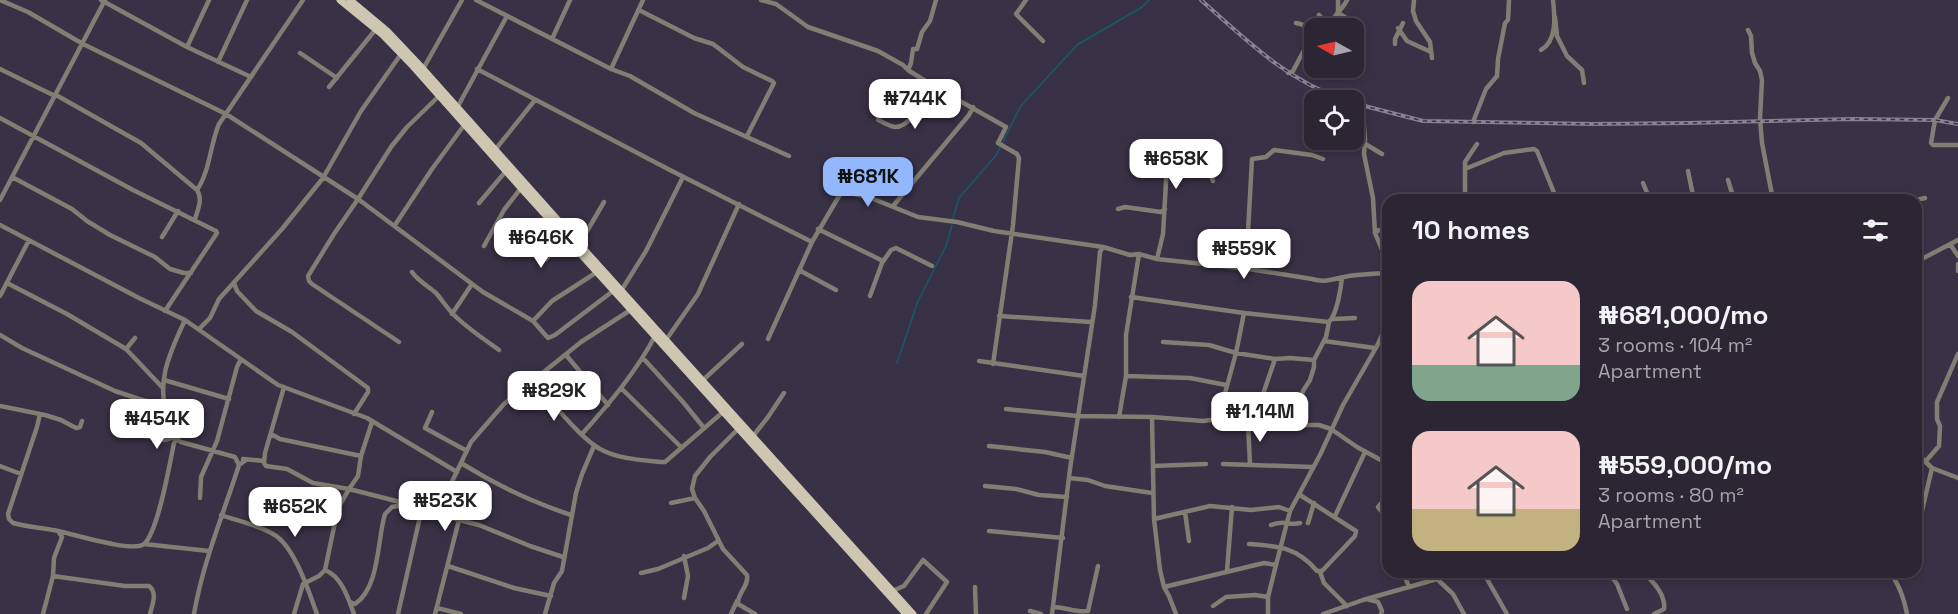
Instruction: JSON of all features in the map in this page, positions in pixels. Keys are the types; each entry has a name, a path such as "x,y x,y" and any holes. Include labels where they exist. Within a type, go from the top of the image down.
{"main road":[{"path":"340,0 376,29 401,54 564,237 666,340 913,614"},
{"path":"350,0 387,31 423,69 617,291"},
{"path":"633,308 655,336 906,614"}],"street":[{"path":"0,0 28,12 83,44 226,114 358,199 472,284 533,321 550,338 617,291 646,251 683,177"},
{"path":"187,47 209,0"},
{"path":"218,62 247,0"},
{"path":"196,190 203,180 212,140 219,124 303,0"},
{"path":"423,69 462,0"},
{"path":"476,0 611,69 630,76 694,113 789,156"},
{"path":"552,39 570,0"},
{"path":"611,69 643,0"},
{"path":"761,0 776,4 808,27 878,51 935,87 1006,126 998,143 1017,154 1019,158 993,364"},
{"path":"908,70 913,49 917,49 922,32 930,21 936,0"},
{"path":"1026,0 1016,14 1043,41"},
{"path":"1338,0 1338,13"},
{"path":"1334,18 1347,0"},
{"path":"1399,30 1407,41 1432,55 1430,42 1416,21 1413,11 1414,0"},
{"path":"1473,122 1486,89 1497,76 1499,52 1505,23 1508,20 1509,0"},
{"path":"1553,0 1557,36 1567,56 1580,66 1584,74 1584,83"},
{"path":"0,200 104,1 187,47 251,77"},
{"path":"639,10 694,38 713,44 743,67 774,83 747,136"},
{"path":"1338,13 1346,18"},
{"path":"458,108 507,16"},
{"path":"1540,50 1551,42 1555,17"},
{"path":"1296,23 1304,25"},
{"path":"1395,44 1403,23"},
{"path":"329,87 376,29"},
{"path":"1748,30 1751,36 1752,53 1762,80 1760,118 1762,143 1772,194"},
{"path":"1288,73 1293,71 1304,51"},
{"path":"300,53 337,78"},
{"path":"199,329 210,318 219,299 282,229 323,178 361,111 401,54"},
{"path":"0,69 141,143 196,190 200,201 195,219"},
{"path":"477,69 812,242"},
{"path":"878,120 896,127 903,126 935,87"},
{"path":"399,342 309,280 308,276 391,147 407,127 439,96"},
{"path":"1948,98 1935,120 1930,144 1958,145"},
{"path":"495,150 535,100"},
{"path":"893,206 969,115 973,107"},
{"path":"0,118 133,189 195,219 217,233 165,310"},
{"path":"395,225 465,124"},
{"path":"1364,129 1364,154 1373,198 1375,233 1382,251"},
{"path":"1465,194 1466,162 1477,144"},
{"path":"1365,145 1382,154"},
{"path":"1157,259 1162,243 1168,147 1207,154 1209,174 1213,181"},
{"path":"1465,169 1504,153 1534,149 1537,151 1555,194"},
{"path":"1246,268 1252,159 1266,157 1274,150 1312,155 1323,159"},
{"path":"479,203 506,171"},
{"path":"1688,171 1693,194"},
{"path":"12,177 72,209 110,235 155,257 168,268 191,273"},
{"path":"1728,180 1732,194"},
{"path":"1643,183 1648,194"},
{"path":"484,246 504,210 521,188"},
{"path":"768,339 818,229 842,191 871,198 918,217 1103,247 1130,255 1139,254 1157,259 1246,268 1328,282 1342,277 1382,274"},
{"path":"579,245 604,202"},
{"path":"666,340 698,294 739,204"},
{"path":"1118,209 1125,207 1161,212 1165,209"},
{"path":"162,237 178,211"},
{"path":"0,225 185,320 284,387 372,422 457,472"},
{"path":"818,229 883,261 882,263"},
{"path":"1375,233 1382,230"},
{"path":"505,252 511,253 522,246 546,259 564,237"},
{"path":"0,296 29,240"},
{"path":"1922,258 1958,240"},
{"path":"1950,244 1958,256"},
{"path":"1053,614 1069,478 1100,252 1103,247"},
{"path":"870,296 882,263 891,250 896,248 932,266"},
{"path":"1119,417 1126,376 1125,350 1131,297 1139,254"},
{"path":"1958,264 1958,271"},
{"path":"799,270 836,290"},
{"path":"412,272 437,294 452,314 499,350"},
{"path":"533,321 552,301 597,272"},
{"path":"184,273 187,279"},
{"path":"1294,425 1303,391 1310,380 1314,360 1320,353 1340,295 1342,277"},
{"path":"7,283 94,329 126,349 162,387"},
{"path":"234,283 237,291 256,310 292,332 368,388 368,392 354,414"},
{"path":"452,314 472,284"},
{"path":"228,289 237,291"},
{"path":"1131,297 1244,313 1331,320 1355,318"},
{"path":"437,513 475,436 504,404 566,355 633,308"},
{"path":"1218,419 1244,313"},
{"path":"999,316 1091,322"},
{"path":"144,544 157,516 175,438 162,403 162,387 169,355 185,320"},
{"path":"0,335 21,348 115,391 153,403 162,403"},
{"path":"582,434 621,388 643,358 655,336"},
{"path":"126,349 135,338"},
{"path":"1268,614 1268,597 1290,511 1300,495 1312,466 1320,455 1354,382 1382,338"},
{"path":"1324,341 1375,348"},
{"path":"1163,342 1209,345 1236,353 1275,359 1314,360"},
{"path":"702,381 742,344"},
{"path":"1925,462 1939,446 1940,426 1937,419 1937,402 1958,354"},
{"path":"566,355 608,405"},
{"path":"643,358 704,428"},
{"path":"200,498 201,477 214,450 241,359"},
{"path":"1257,424 1258,409 1275,359"},
{"path":"979,361 1084,376"},
{"path":"1126,376 1190,378 1226,385"},
{"path":"164,380 229,399"},
{"path":"533,381 594,446 608,453 661,462 665,462 723,412"},
{"path":"284,387 264,461 268,467 287,470 313,483 349,489 479,525 563,557"},
{"path":"621,388 681,447"},
{"path":"753,436 784,393"},
{"path":"0,406 40,414 78,428 82,421"},
{"path":"1006,409 1078,416 1152,417 1203,421 1218,419 1257,424 1319,425 1331,429 1382,461"},
{"path":"432,412 424,428 467,451"},
{"path":"40,414 8,514 13,524 127,546 144,544 209,551"},
{"path":"1152,417 1152,493 1160,570 1164,587 1176,614"},
{"path":"294,614 301,586 325,570 338,508 358,476 361,456 372,422"},
{"path":"1248,423 1250,465"},
{"path":"731,614 747,582 747,575 718,541 704,511 694,498 692,489 695,476 738,429"},
{"path":"135,434 165,440 175,438 190,445 246,460 264,461"},
{"path":"271,434 280,439 361,456"},
{"path":"546,614 555,583 562,571 571,514 582,474 594,446"},
{"path":"989,446 1045,452 1072,458"},
{"path":"1335,516 1365,452"},
{"path":"235,457 239,465"},
{"path":"1922,459 1932,468 1958,478"},
{"path":"194,614 209,551 221,515 239,465 246,460"},
{"path":"461,463 493,483 524,498 571,514"},
{"path":"1153,466 1206,464"},
{"path":"1223,464 1312,466"},
{"path":"0,466 21,474"},
{"path":"1922,510 1932,468"},
{"path":"1069,478 1152,493"},
{"path":"985,486 1067,497"},
{"path":"1300,495 1356,531 1356,534 1320,572"},
{"path":"670,503 694,498"},
{"path":"1308,523 1314,503"},
{"path":"350,602 356,604 363,597 373,576 385,514 392,507 408,504"},
{"path":"1154,519 1210,506 1251,510 1279,507 1290,511"},
{"path":"1227,571 1232,507"},
{"path":"398,614 422,508"},
{"path":"1185,513 1189,542"},
{"path":"221,515 273,533 283,540 308,580 307,588 317,614"},
{"path":"435,614 459,520"},
{"path":"1271,525 1278,522 1300,523"},
{"path":"58,531 62,537"},
{"path":"989,531 1063,538"},
{"path":"62,537 72,535"},
{"path":"43,614 53,576 54,558 62,537"},
{"path":"641,573 658,569 684,556 708,548 718,541"},
{"path":"1249,544 1280,546 1308,561 1320,572 1324,583 1347,606"},
{"path":"684,556 688,576 684,598"},
{"path":"892,591 904,586 923,560 947,582 926,614"},
{"path":"1164,587 1264,563 1276,566"},
{"path":"448,566 514,588 551,596"},
{"path":"1053,607 1088,611 1098,566"},
{"path":"325,570 336,576 354,614"},
{"path":"53,576 125,586 149,586 154,594 150,614"},
{"path":"1405,578 1409,587"},
{"path":"1323,614 1440,578"},
{"path":"1487,578 1507,614"},
{"path":"1612,578 1627,609"},
{"path":"1649,578 1655,583 1665,604 1664,609 1654,614"},
{"path":"1894,578 1905,603 1907,614"},
{"path":"1437,579 1452,594 1464,614"},
{"path":"975,587 976,614"},
{"path":"1213,606 1226,597 1255,595 1268,597"},
{"path":"1367,599 1377,602 1382,610 1381,614"},
{"path":"737,601 739,605 755,614"},
{"path":"437,608 461,614"},
{"path":"1030,610 1041,614"}],"waterway":[{"path":"953,218 959,198 997,154 1020,107 1077,45 1142,7 1149,0"},
{"path":"897,363 918,301 946,246 952,225"}],"railway":[{"path":"1201,0 1268,58 1286,71 1321,90"},
{"path":"1364,106 1423,121 1593,124 1853,119 1935,120 1958,124"}]}
